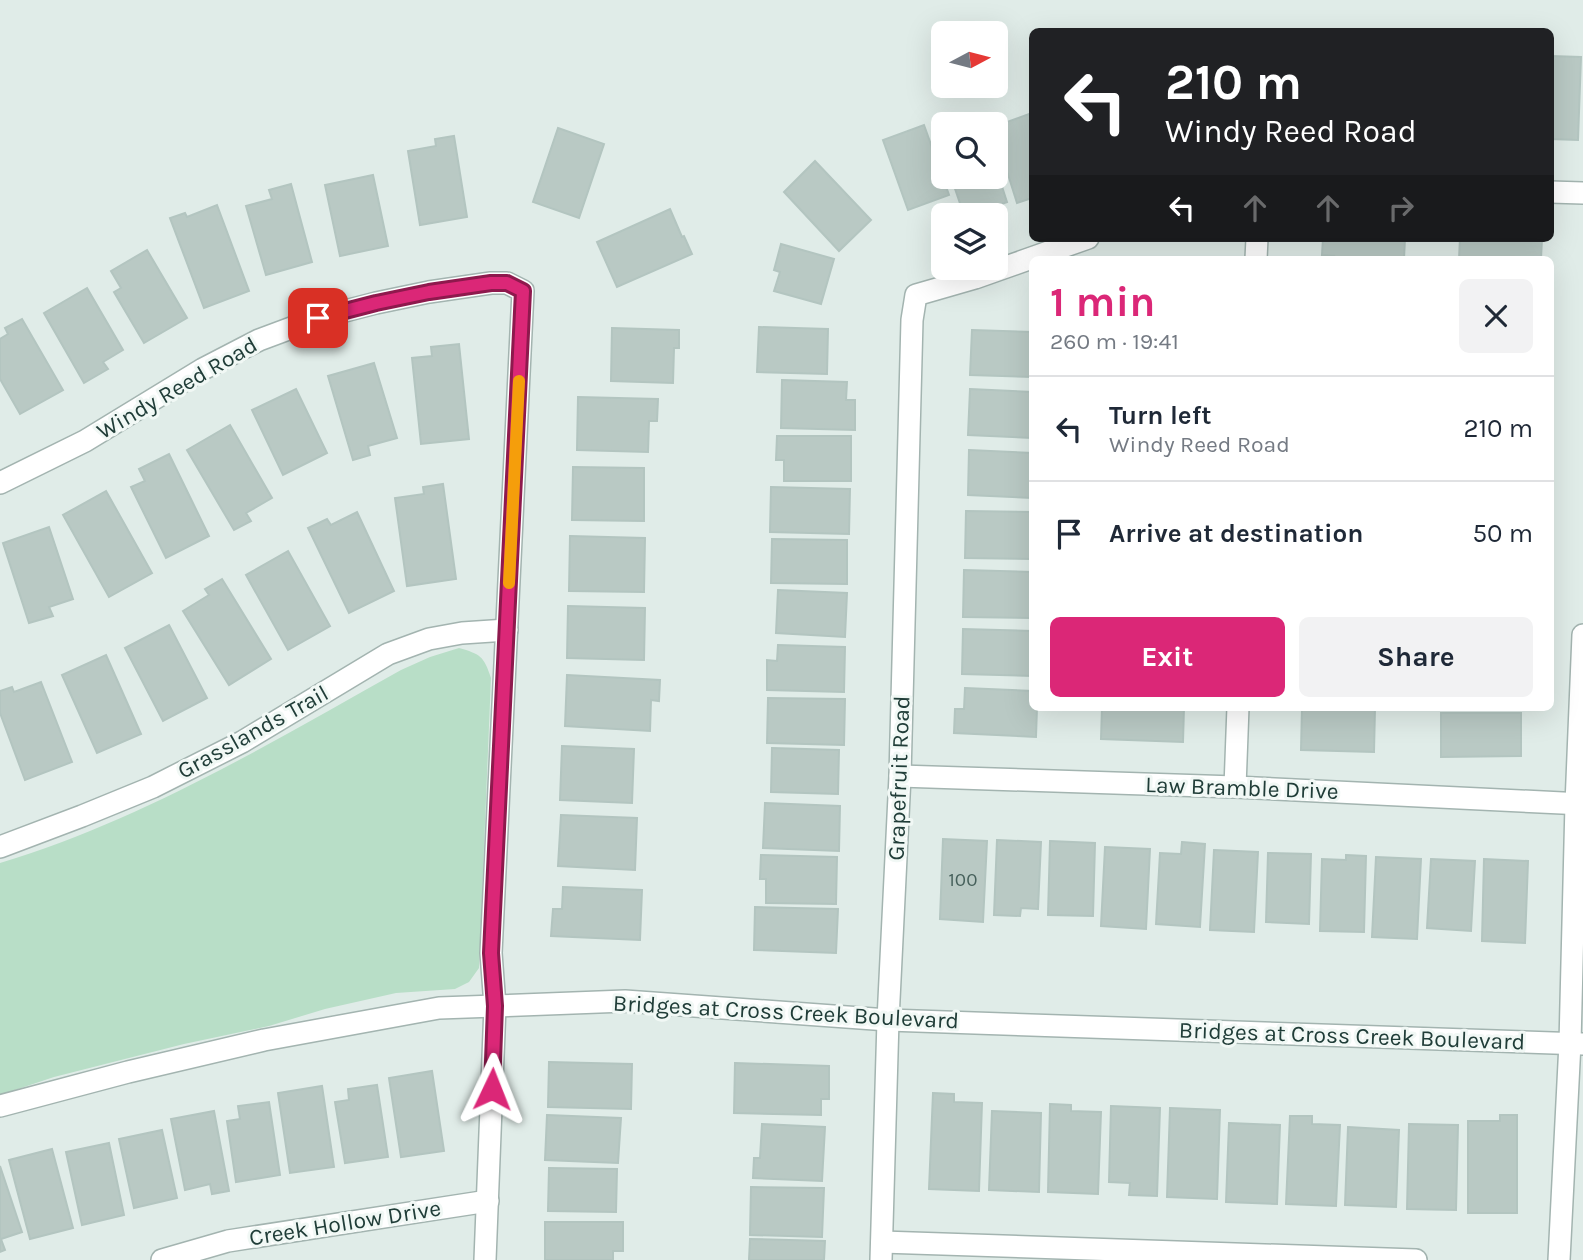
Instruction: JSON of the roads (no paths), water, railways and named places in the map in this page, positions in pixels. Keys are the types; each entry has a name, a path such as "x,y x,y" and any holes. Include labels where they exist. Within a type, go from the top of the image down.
{"street":[{"path":"1554,192 1583,193"},
{"name":"Grapefruit Road","path":"1037,256 1077,242"},
{"name":"Grapefruit Road","path":"882,1251 888,1020 900,776 912,320 916,295 1029,259"},
{"name":"Windy Reed Road","path":"0,484 85,441 203,369 260,340 318,318 416,295 507,283 523,291 507,630"},
{"path":"485,1260 495,1006 491,953 507,630"},
{"name":"Grasslands Trail","path":"0,847 153,787 242,741 388,654 429,639 462,633 507,630"},
{"path":"1559,1260 1576,1044 1583,635"},
{"path":"1235,787 1238,711"},
{"name":"Law Bramble Drive","path":"900,776 1235,787 1579,804"},
{"name":"Bridges at Cross Creek Boulevard","path":"0,1106 264,1040 439,1008 625,1001 888,1020 1576,1044"},
{"name":"Creek Hollow Drive","path":"162,1260 228,1241 488,1201"},
{"path":"882,1251 1416,1260"}]}
